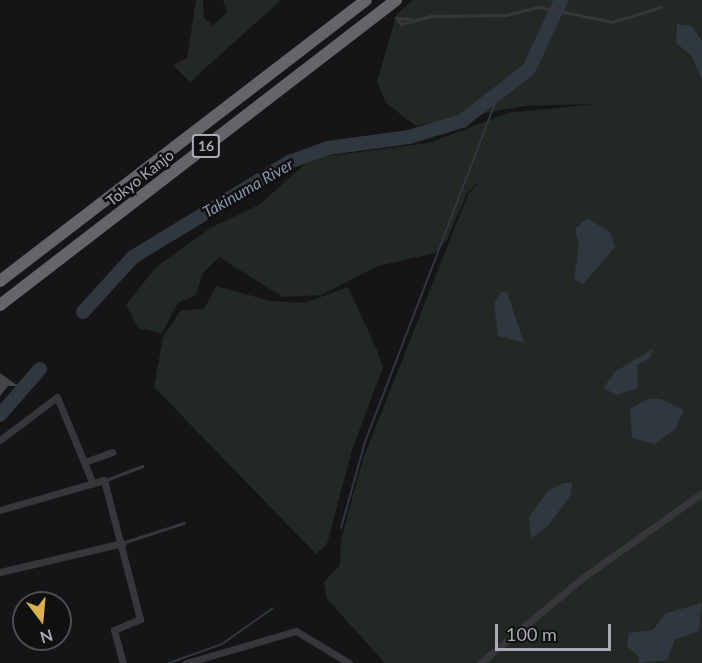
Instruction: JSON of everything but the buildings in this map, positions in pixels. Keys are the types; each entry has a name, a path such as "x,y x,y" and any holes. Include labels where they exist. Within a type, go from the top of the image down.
{"highway":[{"name":"Tokyo Kanjo","path":"0,278 366,0"},
{"name":"Tokyo Kanjo","path":"0,304 396,0"}],"street":[{"path":"0,440 57,397 93,484"},
{"path":"85,462 112,452"},
{"path":"0,510 104,480 123,543 140,619 114,630 123,663"},
{"path":"480,663 581,579 702,493"},
{"path":"0,572 123,543"},
{"path":"186,663 296,631 349,663"}],"lane":[{"path":"412,20 402,15 396,18 401,24 412,20 506,15 538,7 612,22 661,7"},
{"path":"104,480 142,466"},
{"path":"123,543 184,523"}],"shaded area":[{"path":"196,0 203,0 204,18 213,26 227,12 223,0 281,0 190,82 173,65 187,58"},
{"path":"413,0 702,0 702,663 385,663 327,599 324,582 340,565 341,540 363,459 468,194 486,176 467,193 447,240 435,253 378,266 321,295 283,297 219,257 203,273 196,295 178,303 162,333 138,328 126,305 156,267 212,227 259,205 312,158 429,143 508,113 595,104 524,106 416,126 386,103 377,82 396,15"},
{"path":"677,24 692,26 702,41 702,80 691,55 676,43"},
{"path":"587,218 610,232 615,247 583,284 574,279 579,245 575,229"},
{"path":"216,286 270,301 304,303 348,287 377,350 383,367 352,450 327,544 316,554 154,387 163,337 181,310 204,309"},
{"path":"501,292 507,292 524,343 498,336 494,303"},
{"path":"653,349 650,358 637,365 638,388 617,395 603,388 616,371"},
{"path":"647,399 661,399 684,410 675,429 655,444 632,438 630,409"},
{"path":"563,483 572,483 571,495 547,527 531,538 529,517 548,491"},
{"path":"702,603 699,631 675,640 667,660 638,663 639,657 627,646 629,633 653,630 666,613"}],"waterway":[{"name":"Takinuma River","path":"83,312 133,257 289,162 328,148 409,137 462,121 529,69 561,0"},
{"path":"341,528 365,442 497,98"},
{"name":"Takinuma River","path":"0,415 40,369"},
{"path":"169,663 222,644 273,608"}]}
